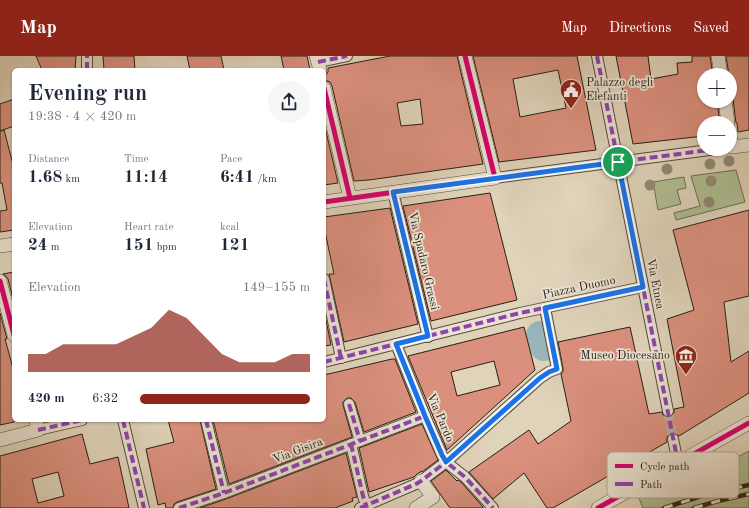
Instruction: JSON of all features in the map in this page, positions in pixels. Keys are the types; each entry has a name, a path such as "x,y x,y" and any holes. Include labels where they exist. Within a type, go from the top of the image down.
{"street":[{"path":"87,56 87,68"},
{"path":"318,63 347,56"},
{"path":"465,56 494,178"},
{"name":"Via Etnea","path":"597,56 668,411"},
{"path":"718,56 720,68"},
{"path":"326,96 350,198"},
{"path":"737,144 749,145"},
{"path":"326,202 697,152"},
{"name":"Via Spadaro Grassi","path":"393,192 428,336"},
{"path":"0,246 12,244"},
{"path":"0,281 12,327"},
{"name":"Piazza Duomo","path":"326,362 520,313 643,287"},
{"path":"326,288 341,358"},
{"path":"349,404 364,504 416,484 446,462 540,378 557,369 545,308"},
{"name":"Via Pardo","path":"396,344 425,416 446,462 465,477 493,508"},
{"name":"Via Gisira","path":"179,508 224,493 425,416"},
{"path":"0,440 37,425 74,422"},
{"path":"123,422 144,508"},
{"path":"206,422 224,493"},
{"path":"698,452 749,423"},
{"path":"673,439 676,452"},
{"path":"416,508 433,497 421,481"},
{"path":"598,508 616,498"}],"green space":[{"path":"736,170 745,202 676,220 674,213 700,206 691,176"},
{"path":"684,177 686,188 677,190 681,204 658,210 653,182"},
{"path":"749,451 749,508 643,508 639,498 739,498 739,456"}],"building":[{"path":"36,56 76,56 75,68 41,68"},
{"path":"103,56 134,56 135,68 104,68"},
{"path":"187,56 221,56 224,68 190,68"},
{"path":"281,56 307,56 310,68 284,68"},
{"path":"390,56 457,56 483,164 354,181 332,86 330,82 326,81 326,74 328,68","holes":["420,99 423,124 401,126 397,103"]},
{"name":"Palazzo degli Elefanti","path":"473,56 577,56 596,150 499,162","holes":["558,70 566,108 520,117 513,79"]},
{"path":"616,56 648,56 651,79 678,74 677,63 692,62 692,56 710,56 712,68 697,68 697,108 718,108 719,116 697,116 697,137 633,144"},
{"path":"726,56 749,56 749,130 738,132 737,116 735,116 734,108 737,108 737,68 728,68"},
{"path":"12,100 12,127 0,131 0,104"},
{"path":"4,130 12,160 12,230 0,232 0,211 7,210 2,183 0,183 0,131"},
{"path":"326,132 338,183 326,185"},
{"path":"490,193 517,300 431,321 403,206"},
{"path":"390,208 418,324 344,342 329,274 334,274 326,236 326,217"},
{"path":"749,210 749,296 724,302 731,362 749,351 749,393 679,436 675,433 669,434 667,437 667,442 650,452 607,452 607,477 553,508 547,508 524,473 493,499 469,472 529,430 538,444 571,421 561,374 563,368 558,342 630,327 649,414 662,412 666,417 670,417 674,413 674,409 684,407 667,319 694,310 673,230"},
{"path":"12,272 12,295 8,279 3,274"},
{"path":"0,313 12,365 12,422 14,422 0,425"},
{"path":"326,320 331,345 326,346"},
{"path":"524,327 535,370 447,450 408,356","holes":["494,361 500,385 457,396 451,372"]},
{"path":"395,359 416,412 364,432 355,402 351,398 347,398 343,402 343,405 352,437 229,484 214,422 326,422 326,375"},
{"path":"169,422 200,422 216,489 177,502 174,504 173,508 166,508 165,503 158,505 146,449 174,442"},
{"path":"422,424 438,460 414,477 369,492 359,448"},
{"path":"82,434 90,464 118,457 129,508 0,508 0,456","holes":["58,472 64,496 38,503 32,479"]},
{"path":"346,453 357,497 352,498 353,501 335,508 200,508 226,499"},
{"path":"446,470 457,481 458,480 461,482 483,507 482,508 450,508 431,481"}],"waterway":[{"path":"540,335 544,347"}],"tunnel":[{"path":"668,411 673,439"}],"railway":[{"path":"739,487 749,485"},
{"path":"739,496 749,494"},
{"path":"664,508 695,498"},
{"path":"694,508 731,498"}],"marked path":[{"path":"87,56 87,68"},
{"path":"318,62 347,56"},
{"path":"597,56 676,452"},
{"path":"495,178 697,152"},
{"path":"393,192 428,337"},
{"path":"326,362 520,313 643,287"},
{"path":"326,288 341,358"},
{"path":"360,508 421,481 446,462 540,378 557,369 545,308"},
{"path":"396,344 425,416 446,462 465,477 493,508"},
{"path":"349,404 360,441"},
{"path":"179,508 224,493 425,416"},
{"path":"38,430 73,422"},
{"path":"123,422 144,508"},
{"path":"206,422 224,493"},
{"path":"351,444 367,508"}],"cycle path":[{"path":"326,202 495,178 465,56"},
{"path":"326,96 350,198"},
{"path":"0,281 12,327"},
{"path":"697,452 749,423"},
{"path":"598,508 616,498"}],"place":[{"name":"Palazzo degli Elefanti","path":"571,110"},
{"name":"Museo Diocesano","path":"686,376"}],"route":[{"path":"618,162 643,287 545,308 557,369 540,378 446,462 425,416 396,344 428,336 393,192 618,162"}]}
